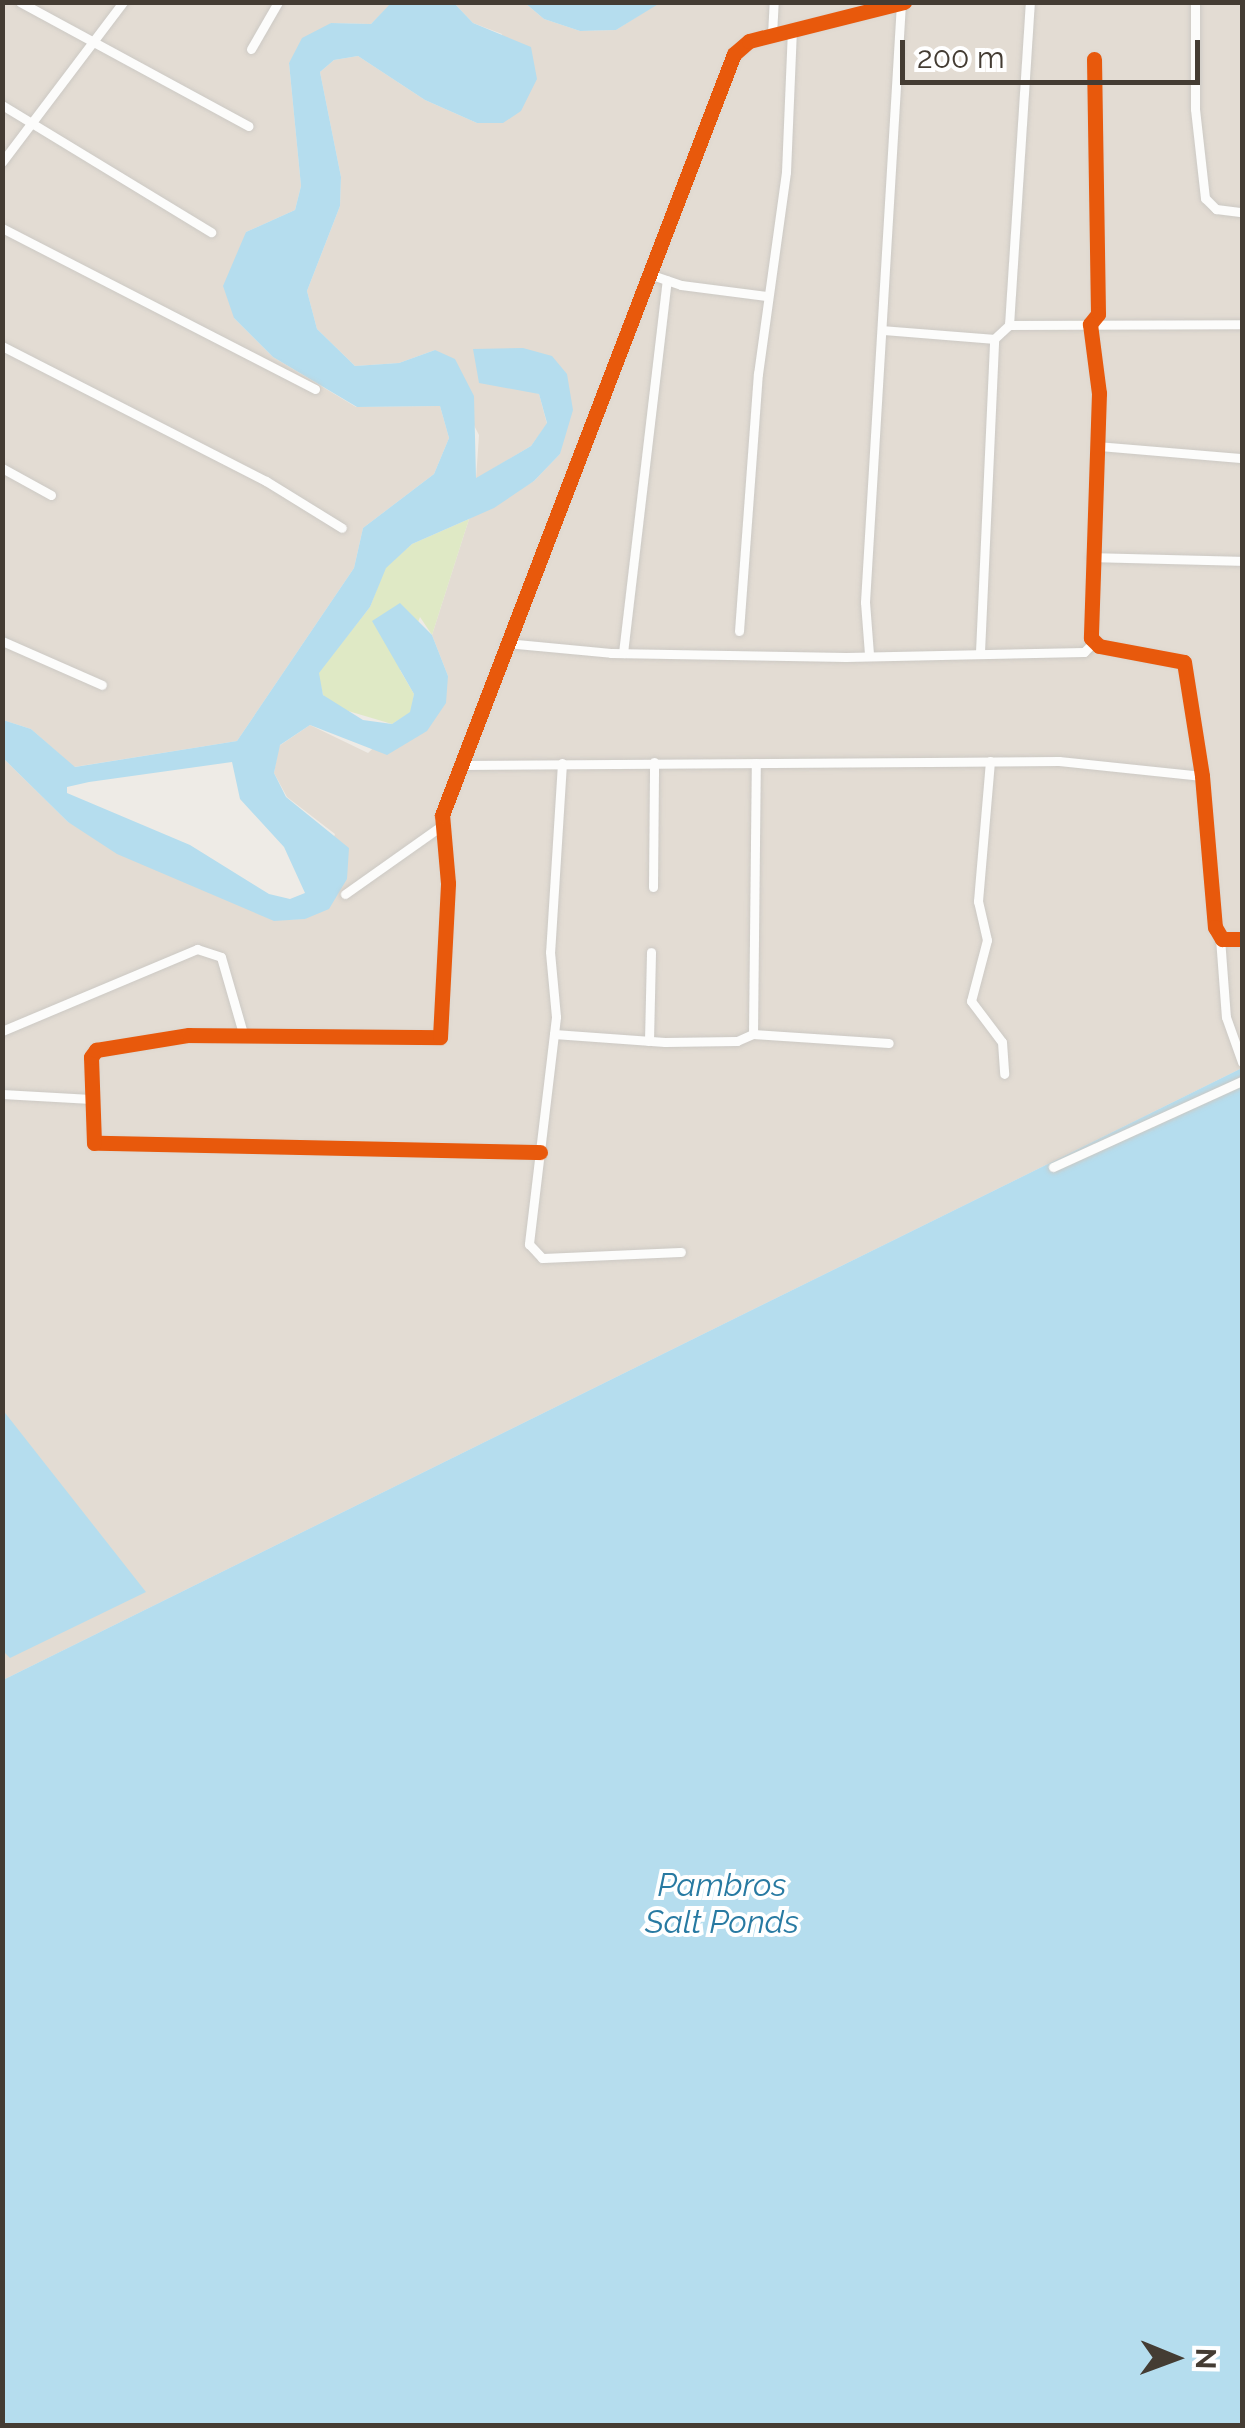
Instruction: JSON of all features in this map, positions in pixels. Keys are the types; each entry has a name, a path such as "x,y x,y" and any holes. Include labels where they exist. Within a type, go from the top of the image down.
{"street":[{"path":"20,2 248,126"},
{"path":"2,162 123,2"},
{"path":"252,50 278,2"},
{"path":"772,35 774,2"},
{"path":"850,14 851,2"},
{"path":"980,652 994,340 1009,325 1030,2"},
{"path":"1195,2 1195,109 1205,198 1223,212 1242,212"},
{"path":"540,1152 94,1143 90,1098 96,1050 243,1033 440,1038 448,883 441,826 460,765 734,54 743,44 772,35 902,3 865,602 868,654"},
{"path":"739,631 766,296 786,172 792,30"},
{"path":"506,644 624,653 1084,652 1094,642 1092,558 1098,446 1098,364 1090,324 1098,314 1094,59"},
{"path":"2,105 211,232"},
{"path":"2,228 315,389"},
{"path":"649,274 667,281 766,296"},
{"path":"624,653 667,281"},
{"path":"1009,325 1242,324"},
{"path":"882,330 994,340"},
{"path":"2,346 266,481 342,528"},
{"path":"1098,446 1242,458"},
{"path":"2,468 51,495"},
{"path":"1092,558 1242,562"},
{"path":"2,640 102,686"},
{"path":"1094,642 1184,662 1202,776 1226,1016 1242,1062"},
{"path":"460,765 990,761 1202,776"},
{"path":"990,761 978,901 986,940 971,1000 1002,1042 1004,1074"},
{"path":"653,887 654,762"},
{"path":"562,763 550,952 554,1034 529,1244 536,1256 682,1252"},
{"path":"753,1034 756,763"},
{"path":"345,894 441,826"},
{"path":"1220,938 1242,939"},
{"path":"2,1031 197,949 222,956 243,1033"},
{"path":"649,1041 651,952"},
{"path":"554,1034 649,1041 737,1041 753,1034 889,1044"},
{"path":"1053,1167 1242,1082"},
{"path":"2,1094 90,1098"}],"shaded area":[{"path":"660,2 1242,3 1242,1068 3,1680 3,758 68,822 274,920 305,919 335,834 287,797 274,773 279,746 310,725 368,753 448,676 432,635 469,519 534,481 560,454 567,374 503,382 539,394 547,424 531,446 476,479 479,435 435,350 399,363 355,366 317,329 307,291 340,206 341,177 320,72 334,60 358,56 425,100 477,123 502,34 473,23 454,3 525,3 544,19 580,31 616,30"},
{"path":"3,3 392,3 371,24 331,23 289,63 301,186 295,210 246,232 234,318 273,357 356,407 440,406 449,438 434,474 363,528 354,568 237,741 74,767 31,729 3,720"}],"green space":[{"path":"469,519 432,635 420,617 400,670 414,694 411,712 392,724 338,708 323,695 318,673 370,607 385,568 412,544"}],"water":[{"path":"392,2 454,3 473,23 531,47 537,79 521,111 503,123 477,123 425,100 358,56 334,60 320,72 341,177 340,206 307,291 317,329 355,366 399,363 435,350 455,359 474,396 476,478 531,446 547,423 539,394 479,383 473,349 523,348 552,356 567,374 573,410 560,454 534,481 494,508 412,544 386,568 370,607 319,673 323,695 363,720 392,724 410,712 414,694 372,621 400,603 432,635 448,676 446,703 427,731 387,755 310,725 280,745 274,773 286,797 349,848 347,879 329,909 305,919 274,921 117,854 68,822 3,758 3,720 31,729 75,767 237,741 354,568 363,528 434,474 449,438 440,406 357,407 273,357 234,318 223,286 246,232 295,210 301,186 289,63 302,38 331,23 371,24","holes":["232,762 240,799 284,847 305,893 290,899 269,894 190,845 67,793 67,787"]},
{"path":"525,3 660,3 616,30 580,31 544,19"},
{"name":"Pambros Salt Ponds","path":"1242,1068 1242,2425 3,2425 3,1680"},
{"path":"2,1409 146,1592 10,1658 2,1650"}],"cycle path":[{"path":"540,1152 94,1143 91,1057 96,1050 189,1035 440,1037 448,883 442,815 734,54 749,41 904,2"},
{"path":"1094,59 1098,314 1090,324 1099,393 1091,638 1099,646 1184,662 1202,776 1215,927 1222,939 1242,939"}]}
